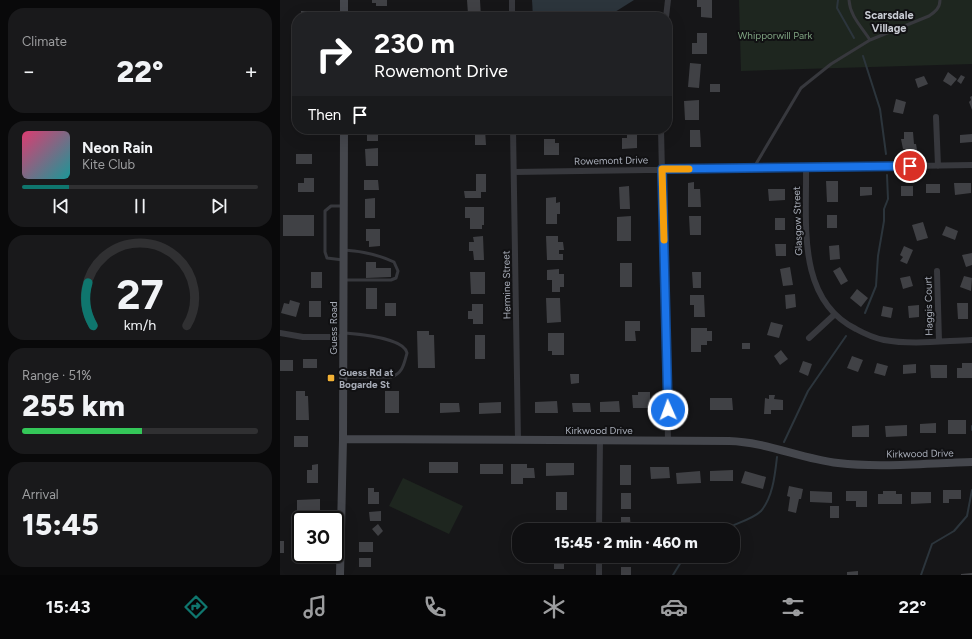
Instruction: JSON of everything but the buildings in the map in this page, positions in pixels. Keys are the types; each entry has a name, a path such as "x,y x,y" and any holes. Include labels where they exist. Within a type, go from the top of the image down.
{"street":[{"path":"344,0 344,12"},
{"path":"512,0 512,12"},
{"path":"667,12 668,0"},
{"path":"936,116 938,166"},
{"name":"Guess Road","path":"342,511 344,134"},
{"name":"Hermine Street","path":"513,134 518,440"},
{"path":"661,134 668,440"},
{"name":"Rowemont Drive","path":"514,172 972,165"},
{"name":"Glasgow Street","path":"806,168 808,250 810,267 813,280 824,302 834,314 851,327 875,338 898,342 972,340"},
{"name":"Haggis Court","path":"938,271 939,341"},
{"path":"810,338 834,314"},
{"path":"280,333 303,337 343,335"},
{"name":"Kirkwood Drive","path":"343,439 668,440 749,442 801,456 839,463 972,462"},
{"path":"599,523 600,440"},
{"name":"Guess Road","path":"340,563 340,575"},
{"path":"599,563 599,575"}],"lane":[{"path":"849,0 849,8 854,19 870,40"},
{"path":"753,169 801,88 831,64 870,40 929,16 940,4 940,0"},
{"path":"343,206 332,206 325,212 325,252 327,258 343,260"},
{"path":"343,250 356,251 387,259 394,262 398,271 396,278 391,280 343,280"},
{"path":"343,335 360,334 387,340 403,346 407,353 402,371 391,377 343,377"}],"green space":[{"name":"Whipporwill Park","path":"739,0 972,0 972,64 741,71"},
{"path":"403,478 463,506 449,534 389,506"}],"shaded area":[{"path":"532,0 634,0 615,12 533,12"}],"waterway":[{"path":"838,0 837,8 854,38"},
{"path":"863,56 880,109 886,154"},
{"path":"865,313 876,286 878,256 884,221 884,209 888,199 887,175"},
{"path":"784,442 808,391 846,336"},
{"path":"740,523 758,514 765,505 773,485 777,457"},
{"path":"921,575 932,544 954,531 967,516 972,490"},
{"path":"673,575 680,563"}],"slow traffic":[{"path":"664,240 662,169 689,169"}],"place":[{"name":"Guess Rd at Bogarde St","path":"331,378"}],"district":[{"name":"Scarsdale Village","path":"889,21"}],"route":[{"path":"668,410 662,169 910,166"}]}
